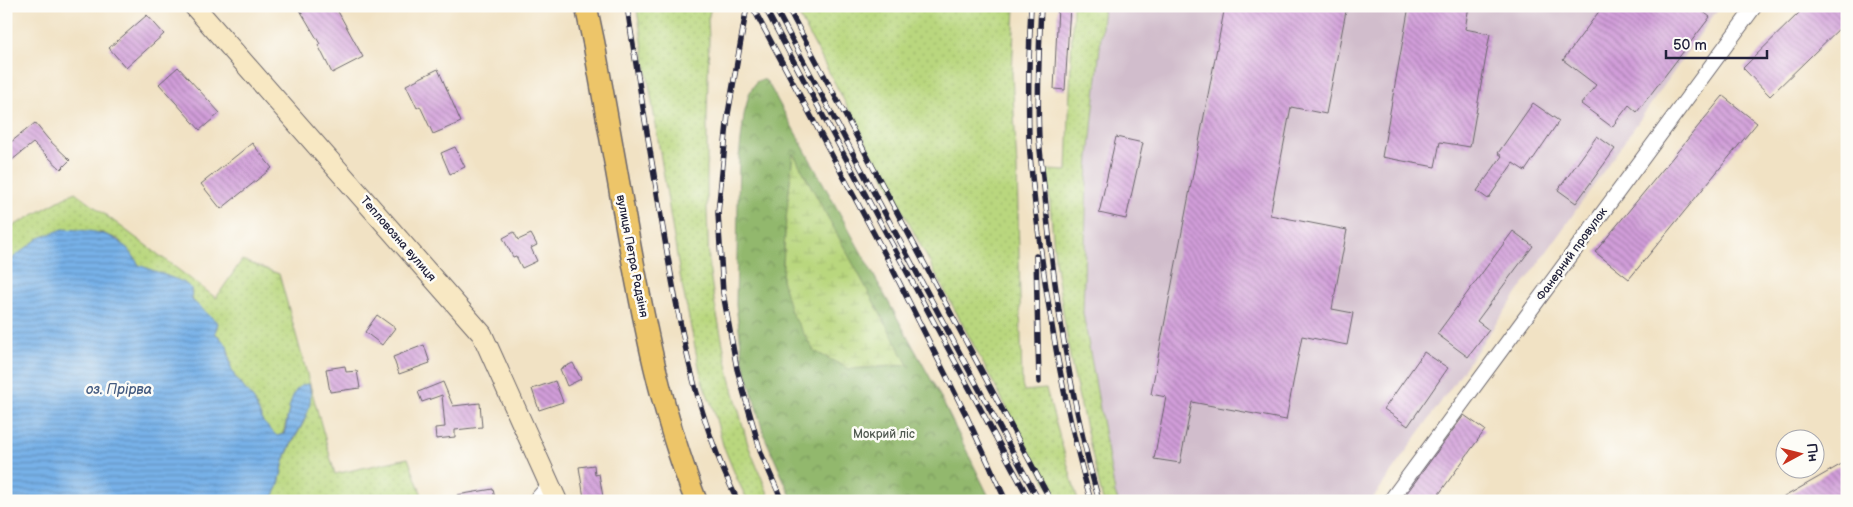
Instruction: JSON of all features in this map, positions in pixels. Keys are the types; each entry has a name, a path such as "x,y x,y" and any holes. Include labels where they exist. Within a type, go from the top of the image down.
{"main road":[{"name":"вулиця Петра Радзіня","path":"586,6 639,294 661,398 682,466 696,501"}],"street":[{"name":"Тепловозна вулиця","path":"194,6 482,334 554,492"},
{"name":"Фанерний провулок","path":"1390,501 1755,6"},
{"path":"535,501 554,492"}],"shaded area":[{"path":"1104,6 1720,6 1371,501 1118,501 1083,313 1087,178"}],"green space":[{"path":"648,6 711,6 708,20 707,116 709,265 729,374 748,445 771,501 748,501 723,445 713,408 702,381 680,275 637,10"},
{"path":"794,6 1015,6 1012,74 1017,169 1022,384 1024,391 1046,389 1078,501 1056,501"},
{"path":"1073,6 1104,6 1087,178 1083,313 1118,501 1103,501 1071,363 1055,260 1047,170 1067,171"},
{"name":"Мокрий ліс","path":"765,80 768,83 938,392 991,501 793,501 764,435 743,361 736,305 739,157 744,115 749,94 756,82","holes":["793,154 907,365 849,369 782,279"]},
{"path":"793,153 908,365 849,369 814,351 791,312 782,279"},
{"path":"75,192 216,298 242,260 279,274 335,474 408,458 424,501 269,501 279,485 284,462 290,447 305,420 291,402 283,434 277,436 263,422 254,400 235,377 231,368 229,352 220,337 215,333 218,323 198,307 191,296 139,265 118,239 99,232 15,257 6,263 6,230"}],"water":[{"name":"оз. Прірва","path":"63,229 107,235 124,246 139,265 183,282 191,288 192,300 218,323 215,333 227,345 231,368 235,377 254,400 263,422 277,436 284,434 293,395 302,385 309,384 311,394 307,413 285,458 276,492 269,501 6,501 6,263 39,238"}],"building":[{"path":"306,6 335,6 363,57 332,73 318,45 320,44 300,10"},
{"path":"1058,6 1070,6 1065,90 1054,89"},
{"path":"1225,6 1347,6 1326,114 1291,107 1270,215 1347,230 1332,309 1353,313 1347,345 1302,336 1286,420 1192,402 1180,463 1154,459 1166,397 1151,394"},
{"path":"1409,6 1469,6 1465,29 1490,34 1470,147 1440,142 1435,167 1382,157"},
{"path":"1603,6 1696,6 1710,17 1637,112 1629,105 1612,127 1581,104 1596,85 1563,60"},
{"path":"1806,6 1847,6 1847,21 1770,96 1743,68"},
{"path":"147,15 164,34 126,68 109,48"},
{"path":"178,67 220,113 200,130 159,84"},
{"path":"438,69 461,122 433,134 420,106 417,108 406,85"},
{"path":"1723,96 1757,123 1629,279 1595,252"},
{"path":"1533,103 1559,121 1525,171 1513,163 1488,199 1477,191 1502,156 1498,153"},
{"path":"35,123 48,139 70,160 61,169 33,143 6,165 6,146"},
{"path":"1597,136 1615,149 1576,203 1558,190"},
{"path":"1116,137 1143,143 1126,219 1099,213"},
{"path":"252,143 272,168 221,209 201,184"},
{"path":"455,147 465,167 450,174 441,153"},
{"path":"1513,231 1533,246 1477,321 1489,330 1468,357 1437,334"},
{"path":"514,232 518,240 531,234 537,245 531,248 537,261 522,268 516,256 513,257 503,238"},
{"path":"377,315 395,328 382,345 365,332"},
{"path":"424,345 430,363 399,374 393,357"},
{"path":"1424,352 1448,368 1408,426 1384,409"},
{"path":"573,363 581,379 567,386 560,369"},
{"path":"345,366 346,372 357,371 360,388 330,392 326,369"},
{"path":"555,381 563,402 539,410 532,389"},
{"path":"443,382 453,406 480,403 482,427 455,430 455,437 436,439 435,428 445,427 442,395 422,402 418,392"},
{"path":"1464,415 1485,430 1434,501 1401,501"},
{"path":"1847,461 1847,501 1777,501 1814,480 1826,480 1826,473"},
{"path":"594,465 595,475 599,474 603,497 584,498 579,467"},
{"path":"493,489 495,499 457,501 457,495"}],"railway":[{"path":"627,6 681,330 689,365 710,434 738,501"},
{"path":"747,6 728,114 718,213 723,293 737,369 761,453 782,501"},
{"path":"752,6 887,258 966,415 1006,501"},
{"path":"764,6 1030,501"},
{"path":"774,6 1039,501"},
{"path":"787,6 1051,501"},
{"path":"1031,6 1029,139 1034,200 1056,351 1068,411 1091,501"},
{"path":"1041,6 1038,89 1039,139 1050,244 1073,392 1099,501"},
{"path":"1036,256 1039,382"}]}
